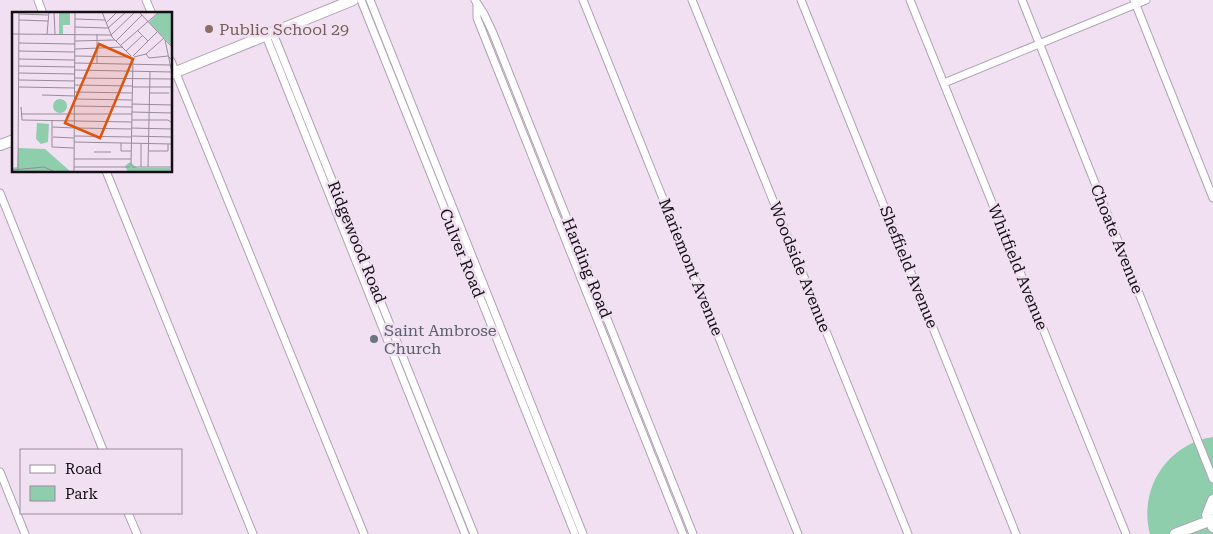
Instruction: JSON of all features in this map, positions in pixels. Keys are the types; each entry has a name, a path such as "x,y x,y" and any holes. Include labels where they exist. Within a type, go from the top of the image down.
{"main road":[{"path":"174,73 353,0"},
{"path":"0,145 12,141"},
{"path":"1175,534 1211,524 1208,510 1213,500"}],"street":[{"path":"38,0 42,12"},
{"path":"146,0 151,12"},
{"name":"Culver Road","path":"361,0 574,534"},
{"name":"Culver Road","path":"370,0 583,534"},
{"name":"Mariemont Avenue","path":"583,0 798,534"},
{"name":"Woodside Avenue","path":"692,0 908,534"},
{"name":"Sheffield Avenue","path":"801,0 1016,534"},
{"name":"Whitfield Avenue","path":"910,0 1126,534"},
{"name":"Choate Avenue","path":"1022,0 1213,479"},
{"path":"944,84 1040,45 1135,2 1146,0"},
{"path":"1135,2 1213,198"},
{"name":"Harding Road","path":"476,3 484,14 532,131 692,532"},
{"name":"Harding Road","path":"476,3 477,18 682,534"},
{"name":"Ridgewood Road","path":"270,34 398,355 434,457 465,534"},
{"path":"174,73 364,534"},
{"path":"523,134 532,131"},
{"path":"106,172 254,534"},
{"path":"0,193 103,449"},
{"path":"555,216 564,212"},
{"path":"586,293 596,290"},
{"name":"Ridgewood Road","path":"398,355 442,454 474,534"},
{"path":"618,373 628,370"},
{"path":"651,454 660,451"},
{"path":"434,457 442,454"},
{"path":"0,472 25,534"},
{"path":"128,514 137,534"},
{"path":"682,534 692,532"}],"green space":[{"path":"1213,437 1213,534 1150,534 1147,517 1148,501 1160,471 1182,449 1197,441"}],"place":[{"name":"Public School 29","path":"209,29"},
{"name":"Saint Ambrose Church","path":"374,339"}]}
